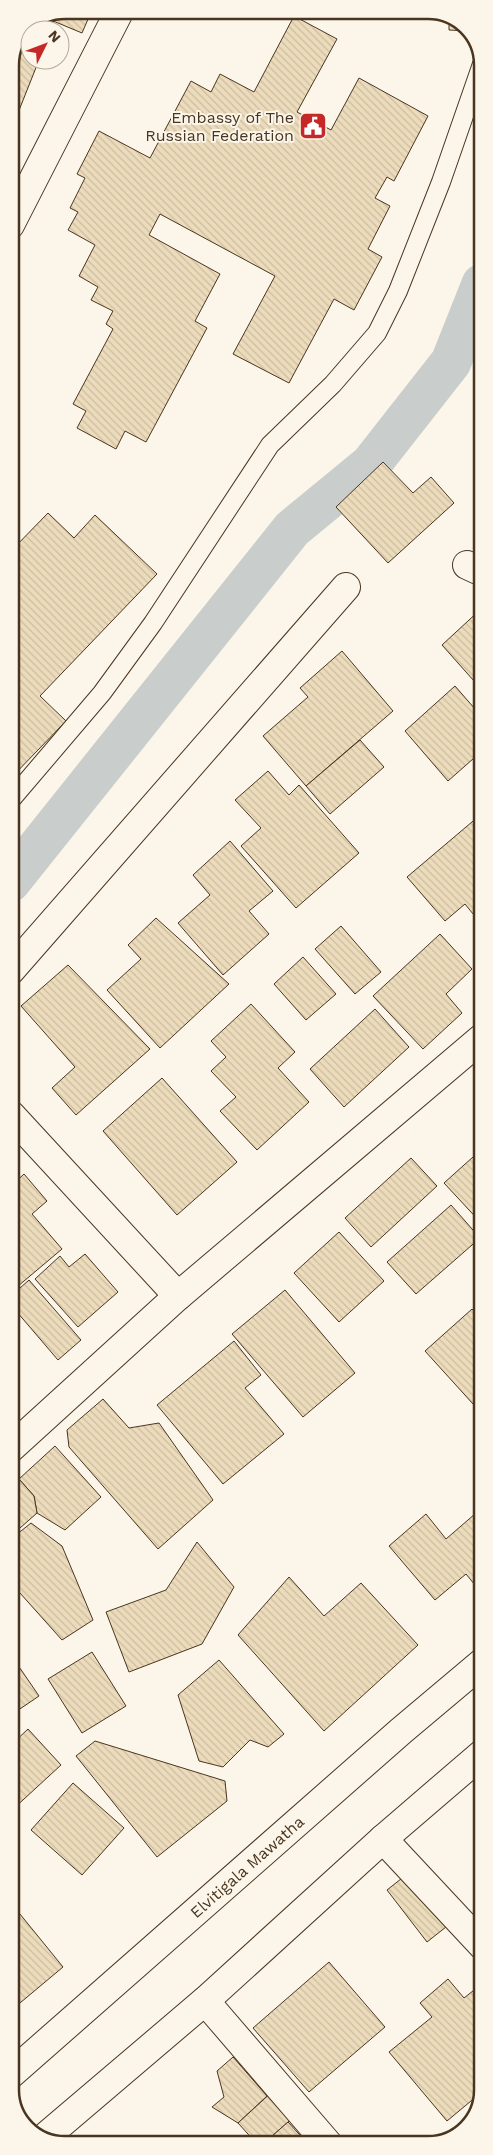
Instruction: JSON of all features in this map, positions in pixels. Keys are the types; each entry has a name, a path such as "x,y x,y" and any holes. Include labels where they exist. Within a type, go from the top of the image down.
{"main road":[{"path":"19,206 115,19"},
{"path":"19,961 346,587"},
{"path":"19,1441 178,1296 474,1045"},
{"path":"19,1126 178,1296"},
{"name":"Elvitigala Mawatha","path":"19,2067 401,1731 474,1670"},
{"path":"49,2134 205,2001 383,1839 474,1761"},
{"path":"383,1839 474,1936"},
{"path":"205,2001 321,2136"}],"lane":[{"path":"19,790 108,686 153,623 270,445 333,384 377,333 398,291 441,182 474,87"}],"building":[{"path":"64,19 88,19 82,33 70,28 70,20 55,20"},
{"path":"292,19 300,19 337,39 297,112 331,130 359,78 428,116 394,181 387,177 375,198 390,206 368,249 382,257 354,310 334,299 289,383 233,354 275,276 160,214 149,235 220,274 195,321 207,328 146,442 125,431 116,449 77,428 86,411 73,404 113,329 106,324 113,311 91,300 98,287 79,276 95,245 68,230 78,212 70,208 85,178 77,174 99,131 150,158 191,81 211,92 220,74 254,92"},
{"path":"449,24 459,31 449,30"},
{"path":"20,55 20,70 35,70 19,110"},
{"path":"383,462 413,493 431,477 454,503 388,563 336,507"},
{"path":"48,513 74,538 95,515 157,574 40,696 66,721 19,770 19,543"},
{"path":"474,615 474,681 442,645"},
{"path":"342,651 393,711 306,786 263,736 308,697 300,688"},
{"path":"455,686 474,708 474,758 448,781 405,731"},
{"path":"360,740 384,767 330,814 306,786"},
{"path":"268,771 289,795 299,785 359,853 296,908 241,846 261,828 235,800"},
{"path":"474,820 474,915 465,904 445,921 407,877"},
{"path":"230,841 273,891 249,911 269,934 223,975 178,923 210,895 193,875"},
{"path":"156,918 229,984 160,1048 107,990 141,959 128,945"},
{"path":"341,926 381,972 355,994 315,949"},
{"path":"440,934 472,969 446,994 462,1013 423,1049 373,996"},
{"path":"303,957 336,994 306,1020 274,984"},
{"path":"68,965 150,1049 76,1115 52,1088 75,1067 21,1006"},
{"path":"251,1004 295,1052 278,1068 309,1102 257,1150 220,1111 236,1097 211,1071 226,1057 211,1041"},
{"path":"375,1009 409,1047 344,1107 310,1069"},
{"path":"162,1078 237,1162 177,1215 103,1131"},
{"path":"474,1156 474,1215 444,1183"},
{"path":"411,1158 437,1186 371,1247 345,1218"},
{"path":"24,1174 47,1201 32,1214 62,1249 19,1285 19,1179"},
{"path":"451,1205 474,1231 474,1243 416,1294 387,1262"},
{"path":"339,1232 384,1281 339,1322 294,1273"},
{"path":"85,1254 118,1292 78,1327 35,1279 60,1256 69,1267"},
{"path":"29,1280 81,1340 58,1360 19,1314 19,1289"},
{"path":"285,1290 355,1373 303,1417 232,1334"},
{"path":"472,1309 474,1311 474,1405 425,1351"},
{"path":"234,1341 261,1375 245,1388 284,1434 223,1484 157,1405"},
{"path":"103,1399 129,1428 159,1423 213,1500 158,1549 69,1447 67,1430"},
{"path":"55,1446 101,1497 65,1530 37,1513 34,1496 19,1479"},
{"path":"19,1479 34,1496 37,1513 19,1529"},
{"path":"426,1514 446,1539 474,1515 474,1584 466,1574 435,1600 389,1546"},
{"path":"31,1523 62,1546 93,1620 62,1640 19,1592 19,1533"},
{"path":"197,1542 234,1587 202,1644 129,1672 106,1612 166,1590"},
{"path":"289,1577 324,1616 361,1583 418,1645 324,1731 238,1635"},
{"path":"92,1652 126,1706 82,1733 48,1679"},
{"path":"219,1660 284,1734 268,1747 250,1740 223,1767 199,1761 178,1695"},
{"path":"19,1667 39,1696 19,1710"},
{"path":"28,1729 61,1765 19,1804 19,1737"},
{"path":"95,1741 225,1781 227,1801 157,1857 76,1756"},
{"path":"73,1783 124,1828 82,1875 31,1830"},
{"path":"411,1871 451,1923 427,1942 387,1890"},
{"path":"19,1913 63,1967 19,2004"},
{"path":"329,1962 385,2027 309,2092 253,2028"},
{"path":"448,1979 464,1998 474,1990 474,2097 447,2121 389,2052 432,2017 420,2003"},
{"path":"233,2057 267,2096 238,2123 212,2107 224,2097 217,2071"},
{"path":"274,2090 296,2115 272,2136 250,2136 238,2123"},
{"path":"288,2122 301,2136 272,2136"}],"waterway":[{"path":"19,871 292,529 371,464 451,362 474,304"}],"place":[{"name":"Embassy of The Russian Federation","path":"313,126"}]}
